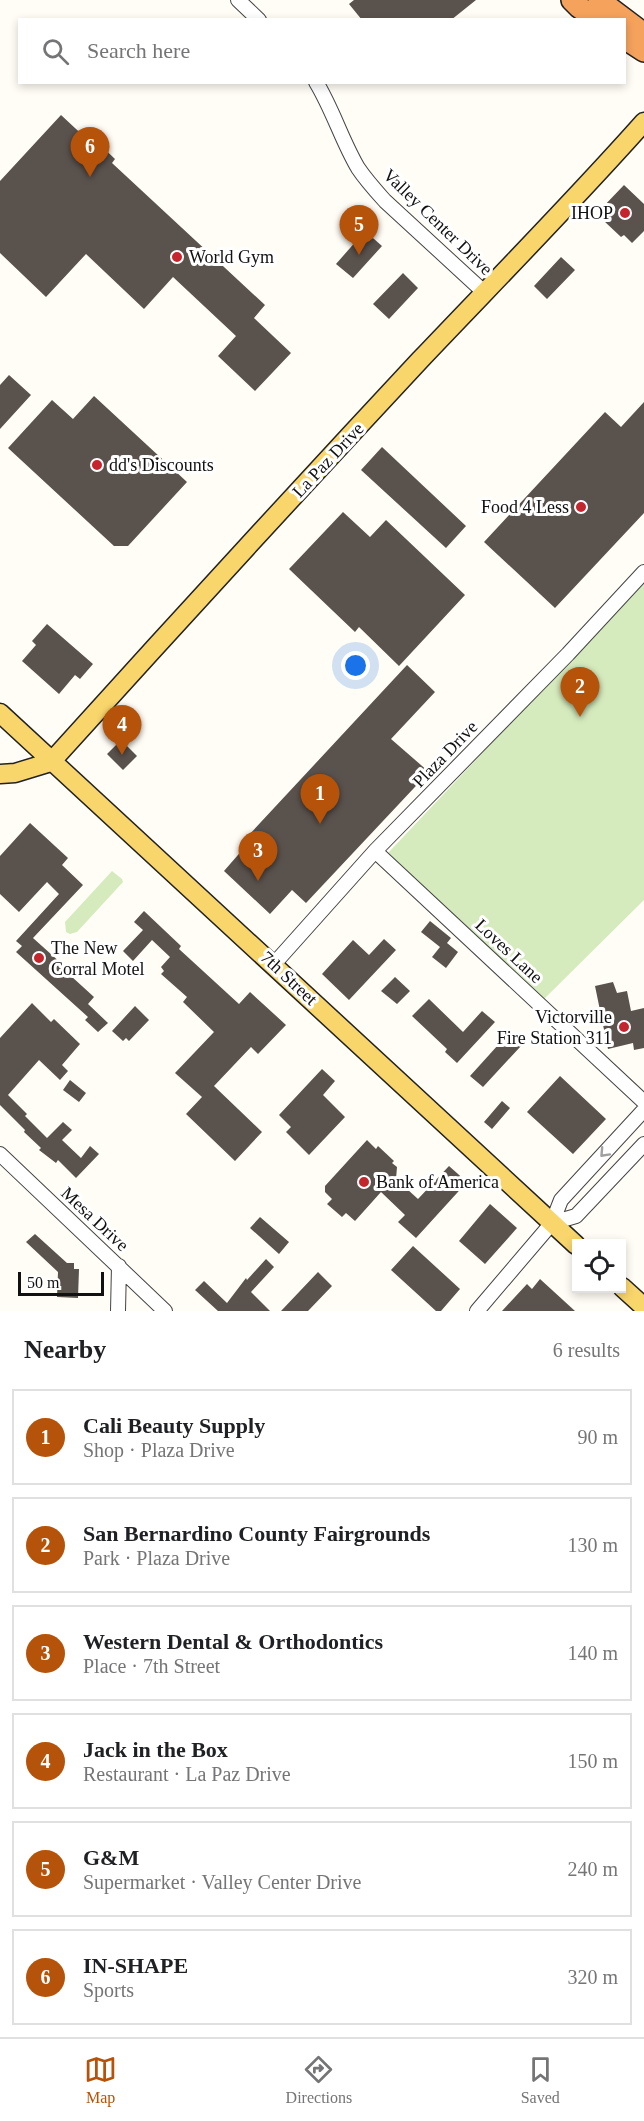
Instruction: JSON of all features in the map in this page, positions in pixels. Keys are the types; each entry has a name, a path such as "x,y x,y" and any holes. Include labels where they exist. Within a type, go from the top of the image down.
{"highway":[{"path":"572,0 594,18"},
{"path":"599,0 623,18"},
{"path":"626,20 644,34"},
{"path":"626,39 644,51"}],"main road":[{"name":"La Paz Drive","path":"51,762 244,549 564,211 644,122"},
{"name":"7th Street","path":"0,713 572,1241"},
{"path":"0,774 15,773 51,762"},
{"path":"626,1291 644,1307"}],"street":[{"path":"238,0 257,18"},
{"name":"Valley Center Drive","path":"317,84 327,99 359,170 385,201 485,293"},
{"name":"Plaza Drive","path":"274,964 375,850 568,654 644,572"},
{"name":"Loves Lane","path":"375,850 644,1102"},
{"path":"477,1311 552,1222 561,1200 644,1110"},
{"path":"552,1222 576,1216 644,1144"},
{"name":"Mesa Drive","path":"0,1154 165,1311"},
{"path":"118,1311 119,1266"}],"green space":[{"path":"644,582 644,900 544,999 388,853"},
{"path":"112,871 123,882 77,932 70,934 66,932 65,922"}],"building":[{"path":"354,0 476,0 454,18 360,18 349,4"},
{"path":"61,115 90,142 93,138 115,159 112,163 265,305 254,318 291,353 255,391 218,356 236,336 173,277 144,309 86,254 46,297 0,253 0,181"},
{"name":"IHOP","path":"624,185 644,204 644,231 632,243 624,235 621,237 604,221 609,216 601,209"},
{"path":"365,231 382,246 353,278 336,264"},
{"path":"561,257 575,270 547,299 534,286"},
{"path":"403,273 418,288 389,319 373,304"},
{"path":"9,375 31,395 0,429 0,385"},
{"name":"dd's Discounts","path":"94,396 187,482 128,546 114,546 8,448 52,400 73,419"},
{"path":"644,402 644,513 555,608 484,542 605,412 621,427"},
{"path":"382,447 466,526 446,548 361,470"},
{"path":"343,512 370,537 386,520 465,595 399,666 359,627 355,632 289,569"},
{"path":"47,624 93,664 80,679 75,675 59,694 22,661 36,645 32,641"},
{"path":"407,665 435,692 391,739 429,772 306,903 292,890 270,914 224,871 251,840 248,836"},
{"path":"121,740 137,756 123,770 107,754"},
{"path":"30,823 68,858 62,865 83,885 33,938 94,997 88,1004 108,1023 98,1032 85,1020 88,1017 16,952 22,946 16,941 59,894 47,882 19,912 0,894 0,856"},
{"path":"144,911 181,946 179,949 239,1004 250,992 286,1025 258,1054 251,1047 214,1086 262,1132 235,1161 186,1114 202,1097 175,1073 214,1032 183,1002 187,997 161,974 164,971 161,967 170,957 152,940 133,961 123,951 143,930 134,922"},
{"path":"430,921 451,938 447,943 458,952 446,968 432,957 440,947 421,932"},
{"path":"384,939 396,950 349,1000 322,974 353,940 369,955"},
{"path":"395,977 410,991 397,1004 381,991"},
{"name":"Victorville Fire Station 311","path":"613,982 617,993 627,991 631,1011 644,1008 644,1048 634,1050 633,1043 608,1049 595,986"},
{"path":"429,999 463,1032 482,1011 495,1022 457,1063 445,1052 447,1049 412,1016"},
{"path":"32,1003 51,1022 54,1019 80,1044 62,1065 68,1071 60,1080 39,1060 8,1095 47,1138 63,1122 72,1130 62,1140 81,1158 90,1146 99,1154 76,1178 58,1160 56,1163 39,1150 41,1148 0,1105 0,1038"},
{"path":"135,1006 149,1020 129,1041 126,1038 123,1041 112,1031"},
{"path":"508,1034 521,1046 483,1087 470,1076"},
{"path":"322,1069 335,1081 323,1095 345,1117 309,1155 286,1132 291,1127 279,1115"},
{"path":"560,1076 606,1119 573,1154 527,1112"},
{"path":"70,1080 86,1093 79,1102 63,1090"},
{"path":"502,1101 510,1108 492,1129 484,1122"},
{"name":"Bank of America","path":"367,1140 376,1149 378,1146 394,1161 392,1163 397,1167 396,1179 418,1199 449,1166 467,1182 416,1238 398,1222 405,1215 381,1192 355,1221 346,1213 342,1217 327,1204 332,1199 325,1192 325,1186"},
{"path":"490,1204 517,1228 485,1264 459,1241"},
{"path":"260,1217 289,1242 279,1254 250,1228"},
{"path":"35,1234 67,1263 74,1263 74,1269 79,1269 78,1298 57,1297 58,1272 26,1242"},
{"path":"413,1246 460,1289 441,1311 436,1311 391,1270"},
{"path":"266,1259 274,1267 251,1292 270,1311 218,1311 195,1290 204,1281 227,1303 246,1278 247,1280"},
{"path":"318,1272 332,1286 308,1311 281,1311"},
{"path":"540,1279 575,1311 502,1311 527,1284 532,1289"}],"place":[{"name":"IN-SHAPE","path":"90,177"},
{"name":"IHOP","path":"625,213"},
{"name":"G&M","path":"359,255"},
{"name":"World Gym","path":"177,257"},
{"name":"dd's Discounts","path":"97,465"},
{"name":"Food 4 Less","path":"581,507"},
{"name":"San Bernardino County Fairgrounds","path":"580,717"},
{"name":"Jack in the Box","path":"122,755"},
{"name":"Cali Beauty Supply","path":"320,824"},
{"name":"Western Dental & Orthodontics","path":"258,881"},
{"name":"The New Corral Motel","path":"39,958"},
{"name":"Victorville Fire Station 311","path":"624,1027"},
{"name":"Bank of America","path":"364,1182"}]}
